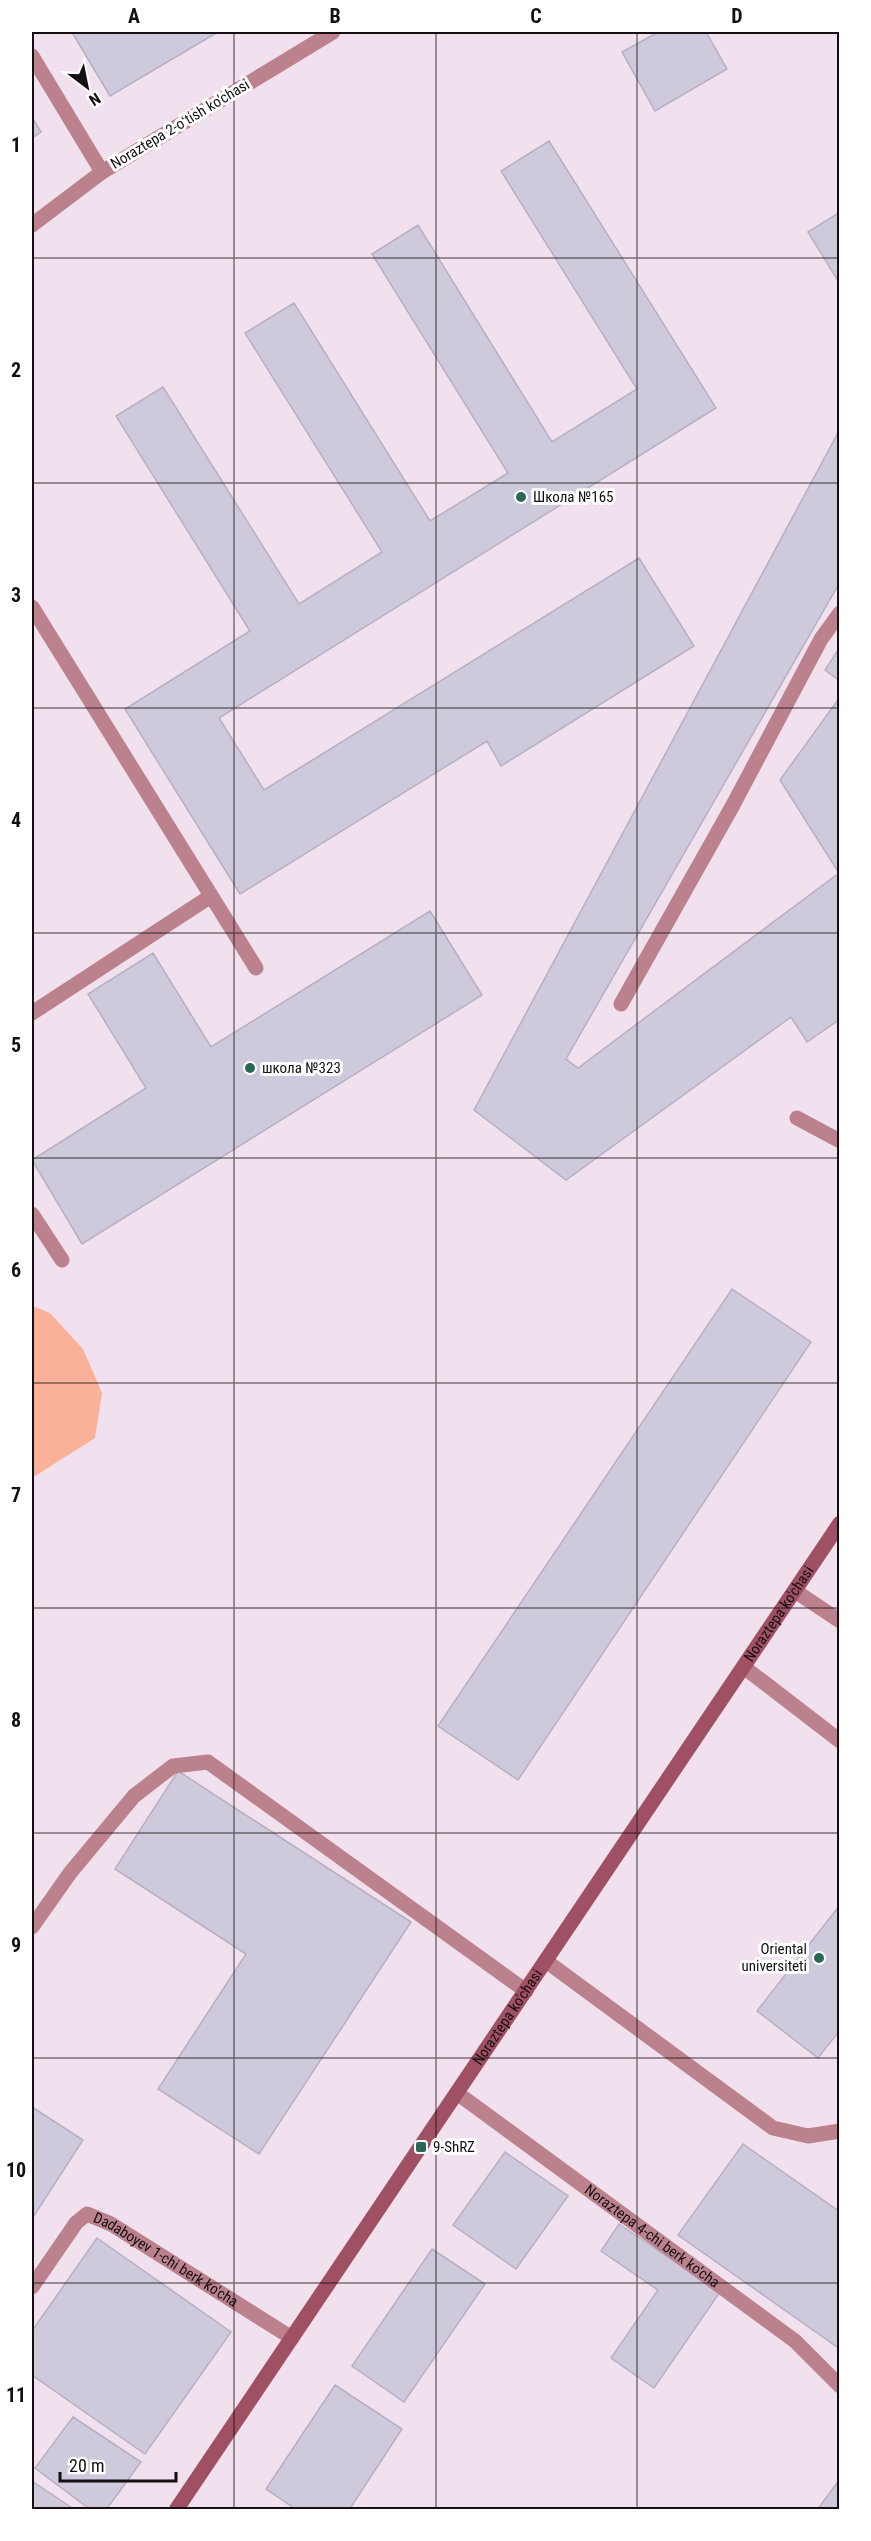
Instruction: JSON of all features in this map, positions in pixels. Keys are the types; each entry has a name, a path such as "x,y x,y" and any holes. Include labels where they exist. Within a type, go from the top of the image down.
{"main road":[{"name":"Noraztepa ko'chasi","path":"176,2510 745,1668 840,1523"}],"street":[{"name":"Noraztepa 2-oʻtish ko'chasi","path":"32,225 102,172 333,32"},
{"path":"32,56 102,172"},
{"path":"32,607 256,968"},
{"path":"621,1004 733,805 820,639 840,613"},
{"path":"32,1013 211,896"},
{"path":"797,1118 840,1141"},
{"path":"32,1214 62,1260"},
{"path":"795,1591 840,1621"},
{"path":"745,1668 840,1741"},
{"path":"32,1927 70,1873 134,1796 173,1766 208,1762 526,1991"},
{"path":"546,1961 773,2128 808,2136 840,2131"},
{"name":"Noraztepa 4-chi berk ko'cha","path":"457,2093 795,2341 840,2386"},
{"name":"Dadaboyev 1-chi berk ko'cha","path":"32,2288 76,2223 87,2214 111,2224 292,2338"}],"shaded area":[{"path":"32,1306 50,1313 83,1349 102,1393 95,1438 32,1478"}],"building":[{"path":"77,32 218,32 110,96 73,34"},
{"path":"658,32 706,32 727,69 655,111 622,52"},
{"path":"32,117 41,132 32,138"},
{"name":"Школа №165","path":"549,141 716,408 219,718 264,790 639,558 694,646 501,766 487,741 240,894 125,709 250,631 116,416 163,387 299,604 382,552 245,333 294,303 430,521 508,473 372,254 418,225 552,442 637,389 501,171"},
{"path":"840,212 840,284 808,232"},
{"path":"840,429 840,582 566,1059 578,1068 839,873 780,780 840,697 840,1019 807,1042 791,1017 566,1180 474,1110"},
{"path":"840,647 840,681 825,670"},
{"name":"школа №323","path":"430,911 482,995 82,1244 32,1160 146,1088 88,994 153,953 211,1047"},
{"path":"732,1289 811,1342 518,1780 438,1726"},
{"path":"178,1771 411,1922 259,2154 158,2089 246,1954 115,1869"},
{"name":"Oriental universiteti","path":"840,1905 840,2030 818,2058 757,2011"},
{"path":"32,2107 83,2140 32,2219"},
{"path":"743,2144 840,2212 840,2349 678,2235"},
{"path":"505,2152 568,2196 516,2269 453,2225"},
{"path":"619,2224 720,2292 654,2388 611,2358 658,2290 601,2251"},
{"path":"97,2238 231,2332 145,2454 32,2375 32,2331"},
{"path":"432,2249 485,2284 404,2402 352,2366"},
{"path":"335,2385 402,2429 349,2510 297,2510 266,2489"},
{"path":"73,2417 141,2462 106,2510 91,2510 35,2468"},
{"path":"840,2479 840,2510 817,2510"},
{"path":"32,2481 75,2510 32,2510"}],"place":[{"name":"Школа №165","path":"521,497"},
{"name":"школа №323","path":"250,1068"},
{"name":"Oriental universiteti","path":"819,1958"},
{"name":"9-ShRZ","path":"421,2147"}]}
